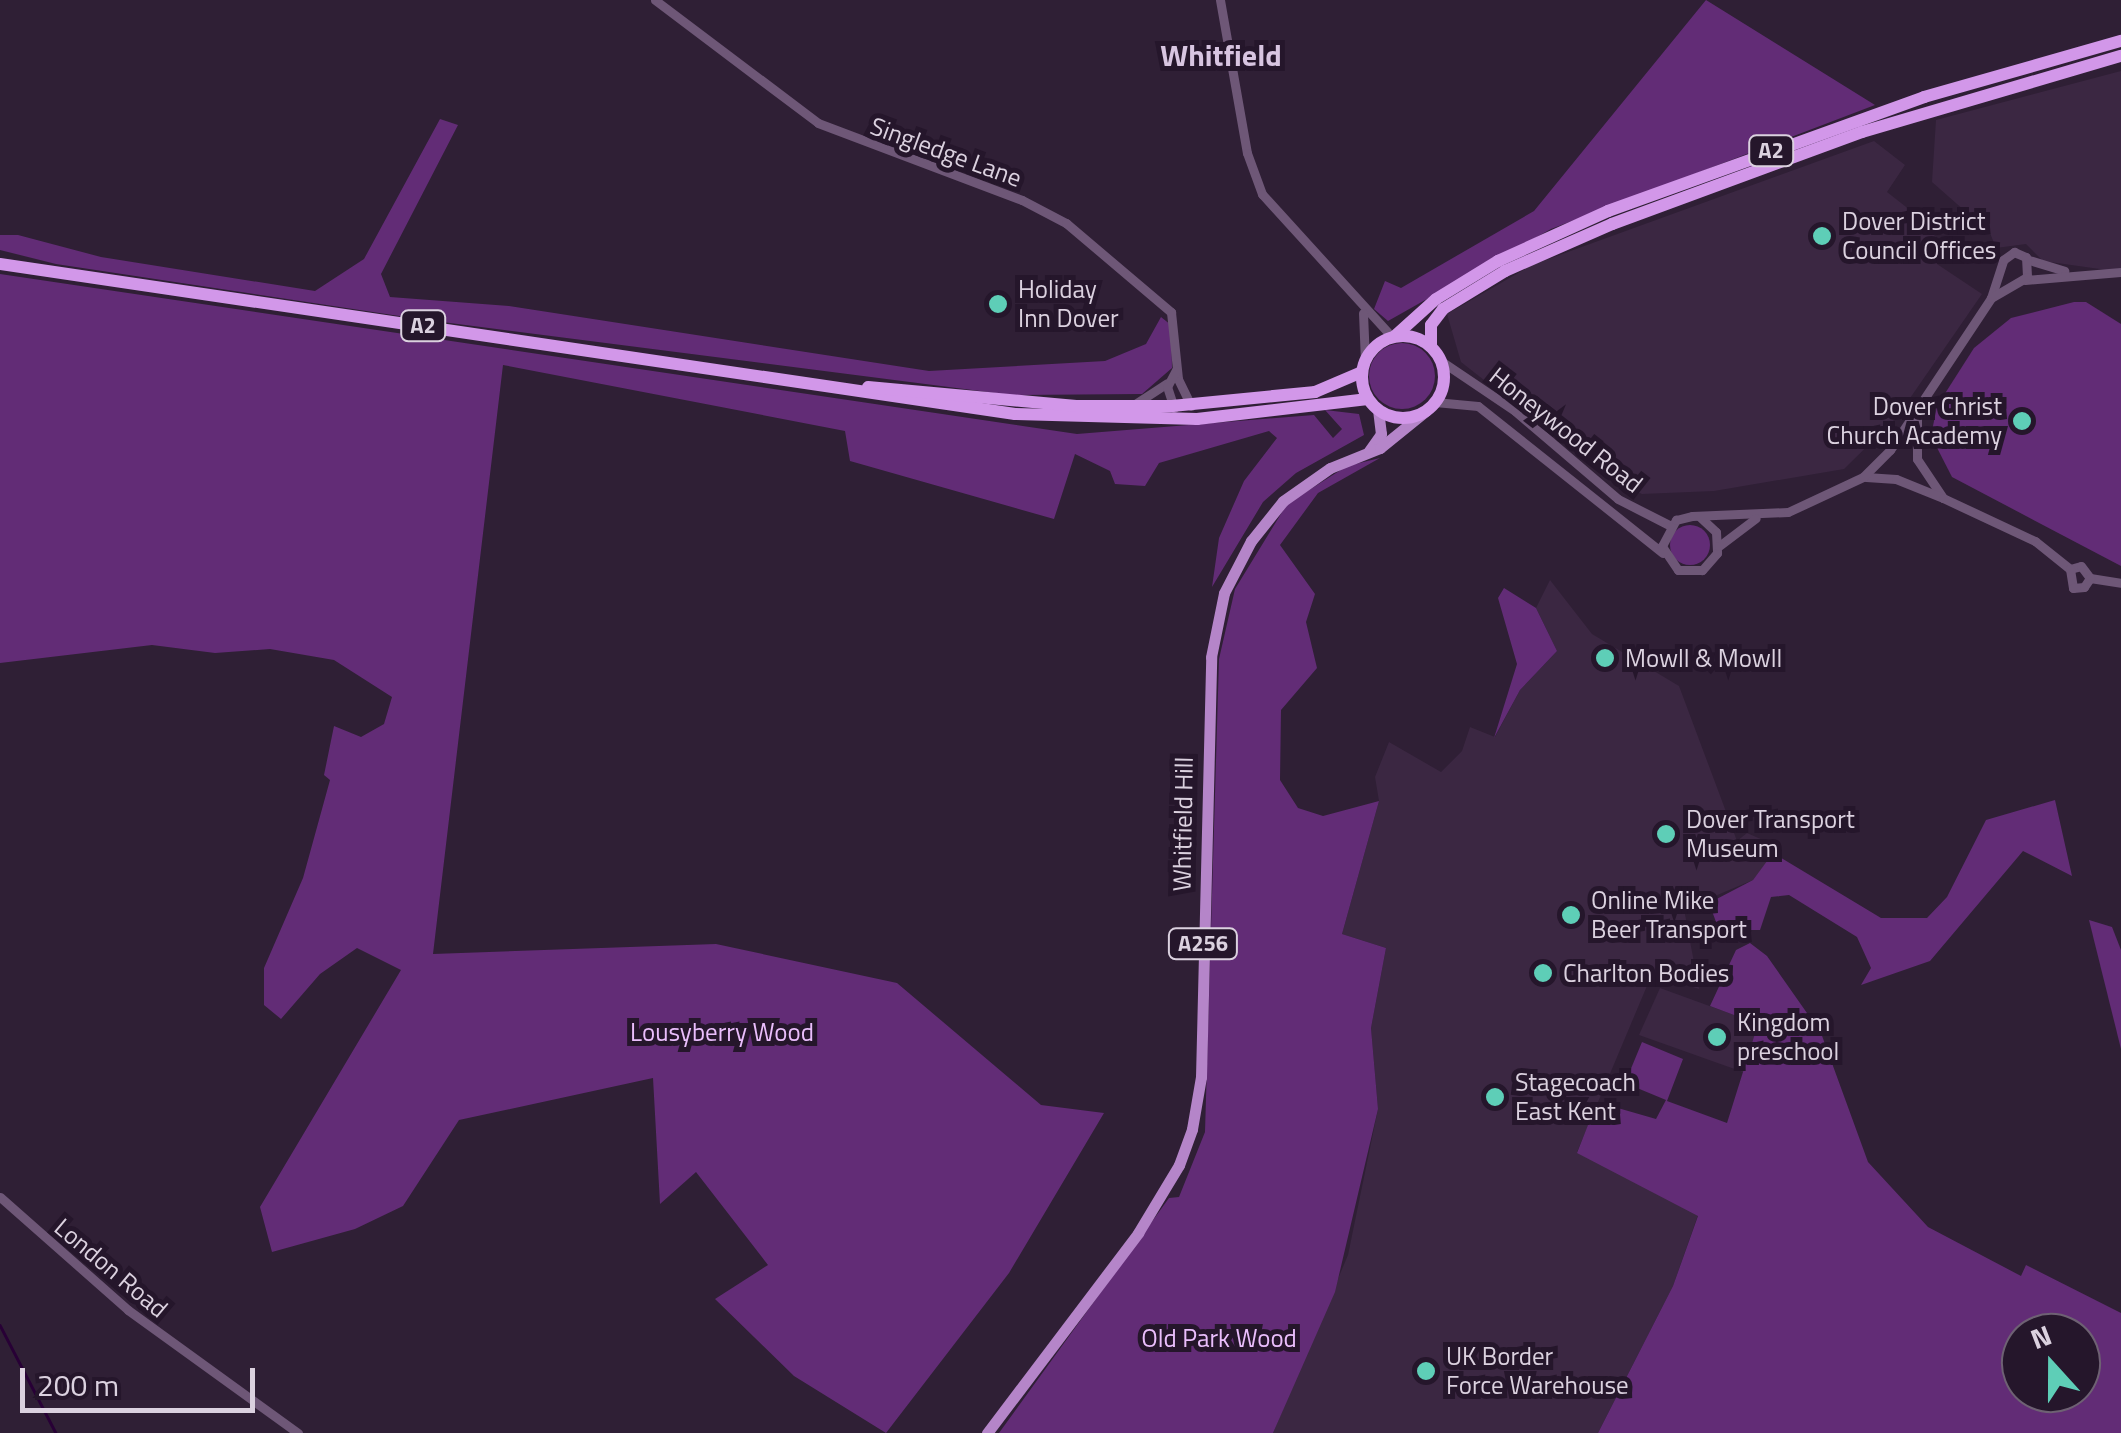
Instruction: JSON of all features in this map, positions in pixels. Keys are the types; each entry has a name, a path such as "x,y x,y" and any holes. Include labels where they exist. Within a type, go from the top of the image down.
{"highway":[{"name":"A2","path":"1393,337 1498,261 1608,211 1924,97 2121,42"},
{"name":"A2","path":"1435,308 1540,256 1746,174 1930,110 2121,56"},
{"name":"A2","path":"0,264 1015,414 1373,404"},
{"path":"1431,346 1393,337 1363,366 1373,404 1402,418 1431,406 1444,382 1441,361 1431,346 1435,308"},
{"name":"A2","path":"846,387 1127,407 1172,406 1194,412 1326,390 1363,366"}],"main road":[{"path":"1361,456 1381,434 1373,404"},
{"name":"Whitfield Hill","path":"987,1433 1138,1234 1179,1164 1201,1077 1208,716 1217,619 1237,566 1265,520 1303,484 1398,437 1431,406"}],"street":[{"name":"Singledge Lane","path":"655,0 818,124 963,183 1022,200 1066,223 1163,301 1177,332 1176,370 1194,412"},
{"path":"1220,0 1256,183 1362,310 1393,337"},
{"path":"1761,516 1719,546 1708,566 1694,572 1678,570 1663,554 1669,525 1700,518 1761,516 1804,508 1863,477 1918,410 1991,298 2009,254 2067,272"},
{"path":"2019,281 2029,260"},
{"path":"1991,298 2019,281 2067,272 2121,272"},
{"path":"2002,273 2019,281"},
{"path":"1362,310 1363,366"},
{"name":"Honeywood Road","path":"1441,361 1515,411 1618,498 1669,525"},
{"path":"1127,407 1168,382 1176,370"},
{"path":"1168,382 1172,406"},
{"name":"Honeywood Road","path":"1431,406 1478,406 1663,554"},
{"path":"1918,410 1918,459 1944,498"},
{"path":"1863,477 1896,479 2035,540 2070,569 2073,588 2084,587 2090,578"},
{"path":"1700,518 1716,532 1719,546"},
{"path":"2070,569 2084,567 2090,578"},
{"path":"2090,578 2121,583"},
{"name":"London Road","path":"0,1196 128,1310 298,1433"}],"shaded area":[{"path":"2121,71 2121,272 2043,261 2026,244 1996,248 1990,233 1932,182 1936,120"},
{"path":"1874,141 1905,165 1887,192 1910,210 1906,217 1946,243 1937,264 1982,294 1897,417 1844,469 1714,491 1642,494 1610,479 1461,362 1447,314 1532,265"},
{"path":"1550,580 1592,634 1679,686 1737,841 1747,833 1779,847 1753,880 1684,909 1699,989 1652,974 1577,1152 1698,1215 1673,1286 1598,1433 1273,1433 1348,1255 1378,1109 1371,1028 1386,948 1342,934 1379,801 1375,777 1389,742 1441,772 1462,751 1470,727 1495,737 1520,690 1557,651 1536,608"},
{"path":"1660,988 1759,1024 1743,1072 1639,1035"}],"green space":[{"path":"1706,0 1875,105 1551,229 1388,321 1374,309 1385,281 1401,288 1534,211"},
{"path":"440,119 458,125 381,274 390,297 509,306 929,371 1105,361 1146,344 1161,317 1171,325 1172,368 1142,394 1011,395 419,319 56,264 0,250 0,235 18,235 101,257 315,291 364,259"},
{"name":"Lousyberry Wood","path":"0,274 1077,434 1314,415 1333,438 1342,429 1325,410 1359,414 1364,435 1296,473 1263,502 1212,587 1219,538 1244,481 1277,438 1269,431 1159,463 1145,486 1115,484 1110,471 1075,454 1054,519 850,461 845,431 503,365 433,954 716,944 897,983 1041,1105 1104,1113 1009,1273 886,1433 794,1376 715,1299 768,1265 696,1172 660,1204 653,1078 459,1120 403,1206 355,1229 272,1252 260,1207 401,970 357,948 320,974 281,1019 264,1005 264,968 303,878 330,780 324,775 334,726 361,737 384,724 392,697 334,660 270,649 215,653 152,645 0,663"},
{"name":"Dover Christ Church Academy","path":"2086,302 2121,324 2121,566 1952,477 1931,436 1937,406 1974,348 2011,318"},
{"path":"1402,343 1415,345 1425,353 1433,363 1433,389 1425,399 1415,407 1402,409 1389,407 1379,399 1371,389 1369,376 1371,363 1379,353 1389,345"},
{"name":"Old Park Wood","path":"1380,458 1318,493 1280,545 1315,594 1306,622 1317,668 1281,710 1280,780 1298,808 1323,816 1379,801 1342,934 1386,948 1371,1028 1378,1109 1335,1292 1273,1433 999,1433 1169,1198 1179,1197 1205,1132 1219,659 1235,589 1287,504 1347,466"},
{"path":"1690,525 1704,531 1710,545 1704,559 1690,565 1676,559 1670,545 1676,531"},
{"path":"1504,588 1536,608 1557,651 1520,690 1494,738 1517,664 1498,598"},
{"path":"2055,800 2072,876 2023,851 1930,961 1861,985 1871,968 1857,937 1789,895 1771,897 1760,930 1719,930 1709,903 1753,880 1773,853 1881,918 1927,918 1947,897 1986,820"},
{"path":"2089,920 2112,927 2121,950 2121,1049"},
{"path":"1750,943 1767,956 1821,1033 1868,1162 1928,1227 2021,1276 2026,1265 2121,1313 2121,1433 1598,1433 1673,1286 1698,1216 1577,1153 1597,1102 1656,1119 1666,1100 1625,1083 1642,1042 1683,1059 1667,1101 1727,1123 1758,1024 1710,1006 1736,950"}],"waterway":[{"path":"0,1325 56,1433"}],"place":[{"name":"Dover District Council Offices","path":"1822,236"},
{"name":"Holiday Inn Dover","path":"998,304"},
{"name":"Dover Christ Church Academy","path":"2022,421"},
{"name":"Mowll & Mowll","path":"1605,658"},
{"name":"Dover Transport Museum","path":"1666,834"},
{"name":"Online Mike Beer Transport","path":"1571,915"},
{"name":"Charlton Bodies","path":"1543,973"},
{"name":"Kingdom preschool","path":"1717,1037"},
{"name":"Stagecoach East Kent","path":"1495,1097"},
{"name":"UK Border Force Warehouse","path":"1426,1371"}],"district":[{"name":"Whitfield","path":"1221,55"}]}
